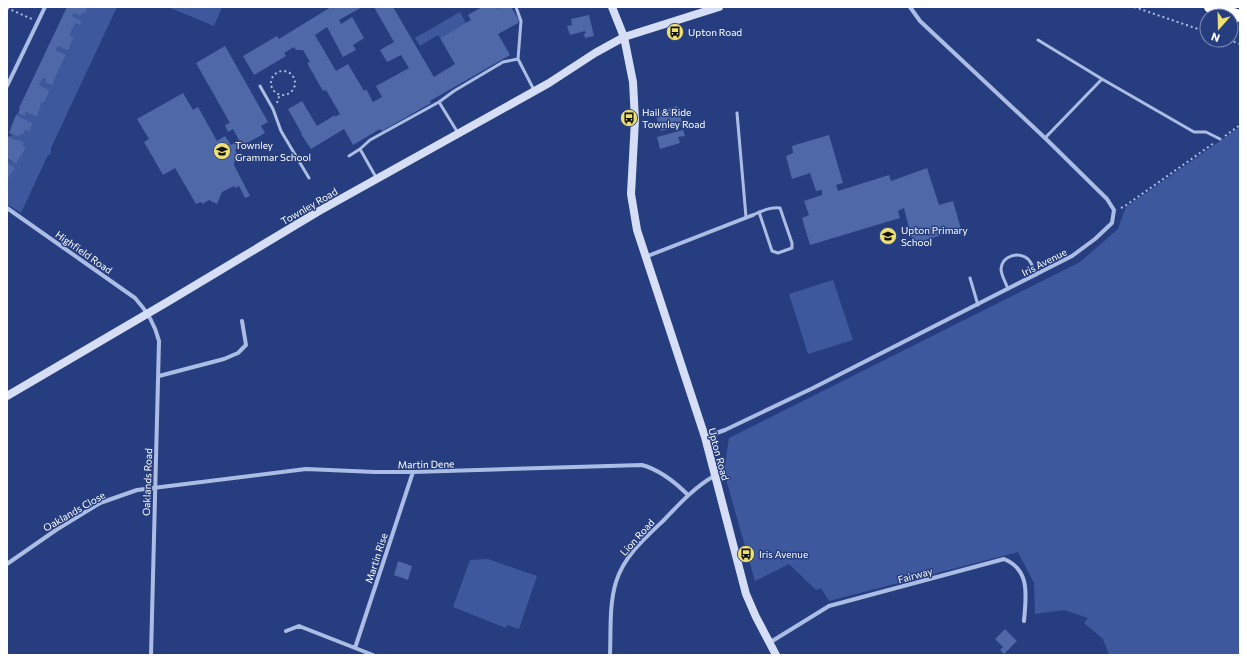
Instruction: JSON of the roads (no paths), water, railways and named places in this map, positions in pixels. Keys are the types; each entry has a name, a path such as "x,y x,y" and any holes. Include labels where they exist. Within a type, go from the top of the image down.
{"highway":[{"path":"1210,7 1240,16"}],"street":[{"path":"7,86 45,7"},
{"name":"Upton Road","path":"612,7 624,37 632,82 635,120 631,194 636,230 705,437 746,594 776,655"},
{"name":"Townley Road","path":"7,396 319,211 549,82 595,53 624,37 719,7"},
{"path":"910,7 920,21 1045,138"},
{"name":"Iris Avenue","path":"705,437 725,430 813,388 978,305 1072,256 1095,240 1112,223 1114,210 1107,199 1045,138"},
{"name":"Highfield Road","path":"7,208 135,298 148,313"},
{"path":"644,257 753,215"},
{"name":"Oaklands Road","path":"148,313 160,341 151,655"},
{"path":"159,376 224,359 238,352 246,345 242,321"},
{"name":"Martin Dene","path":"155,487 306,469 413,472 642,465 651,467 676,483 688,495"},
{"name":"Martin Rise","path":"355,648 413,472"},
{"name":"Lion Road","path":"610,655 613,597 621,568 638,546 688,495 702,483 714,476"},
{"name":"Oaklands Close","path":"7,564 56,530 100,503 137,490 155,487"},
{"name":"Fairway","path":"769,643 829,606 1004,560 1013,563 1024,577 1026,589 1024,621"},
{"path":"286,631 299,626 373,655"}],"lane":[{"path":"516,7 521,21 518,59 534,90"},
{"path":"1038,40 1194,132 1206,132 1220,139"},
{"path":"348,156 360,149 370,140 439,102 454,91 503,62 518,59"},
{"path":"1045,138 1102,79"},
{"path":"260,86 273,109 281,132 309,178"},
{"path":"439,102 458,133"},
{"path":"737,113 746,217"},
{"path":"360,149 377,179"},
{"path":"753,215 759,212 776,207 780,208 792,243 792,248 778,253 772,251 759,212"},
{"path":"1008,289 1001,269 1003,262 1010,256 1021,256 1027,259 1031,262 1036,275"},
{"path":"970,278 978,305"}],"place":[{"name":"Upton Road","path":"675,32"},
{"name":"Hail & Ride Townley Road","path":"629,118"},
{"name":"Townley Grammar School","path":"222,151"},
{"name":"Upton Primary School","path":"888,236"},
{"name":"Iris Avenue","path":"746,554"}]}
